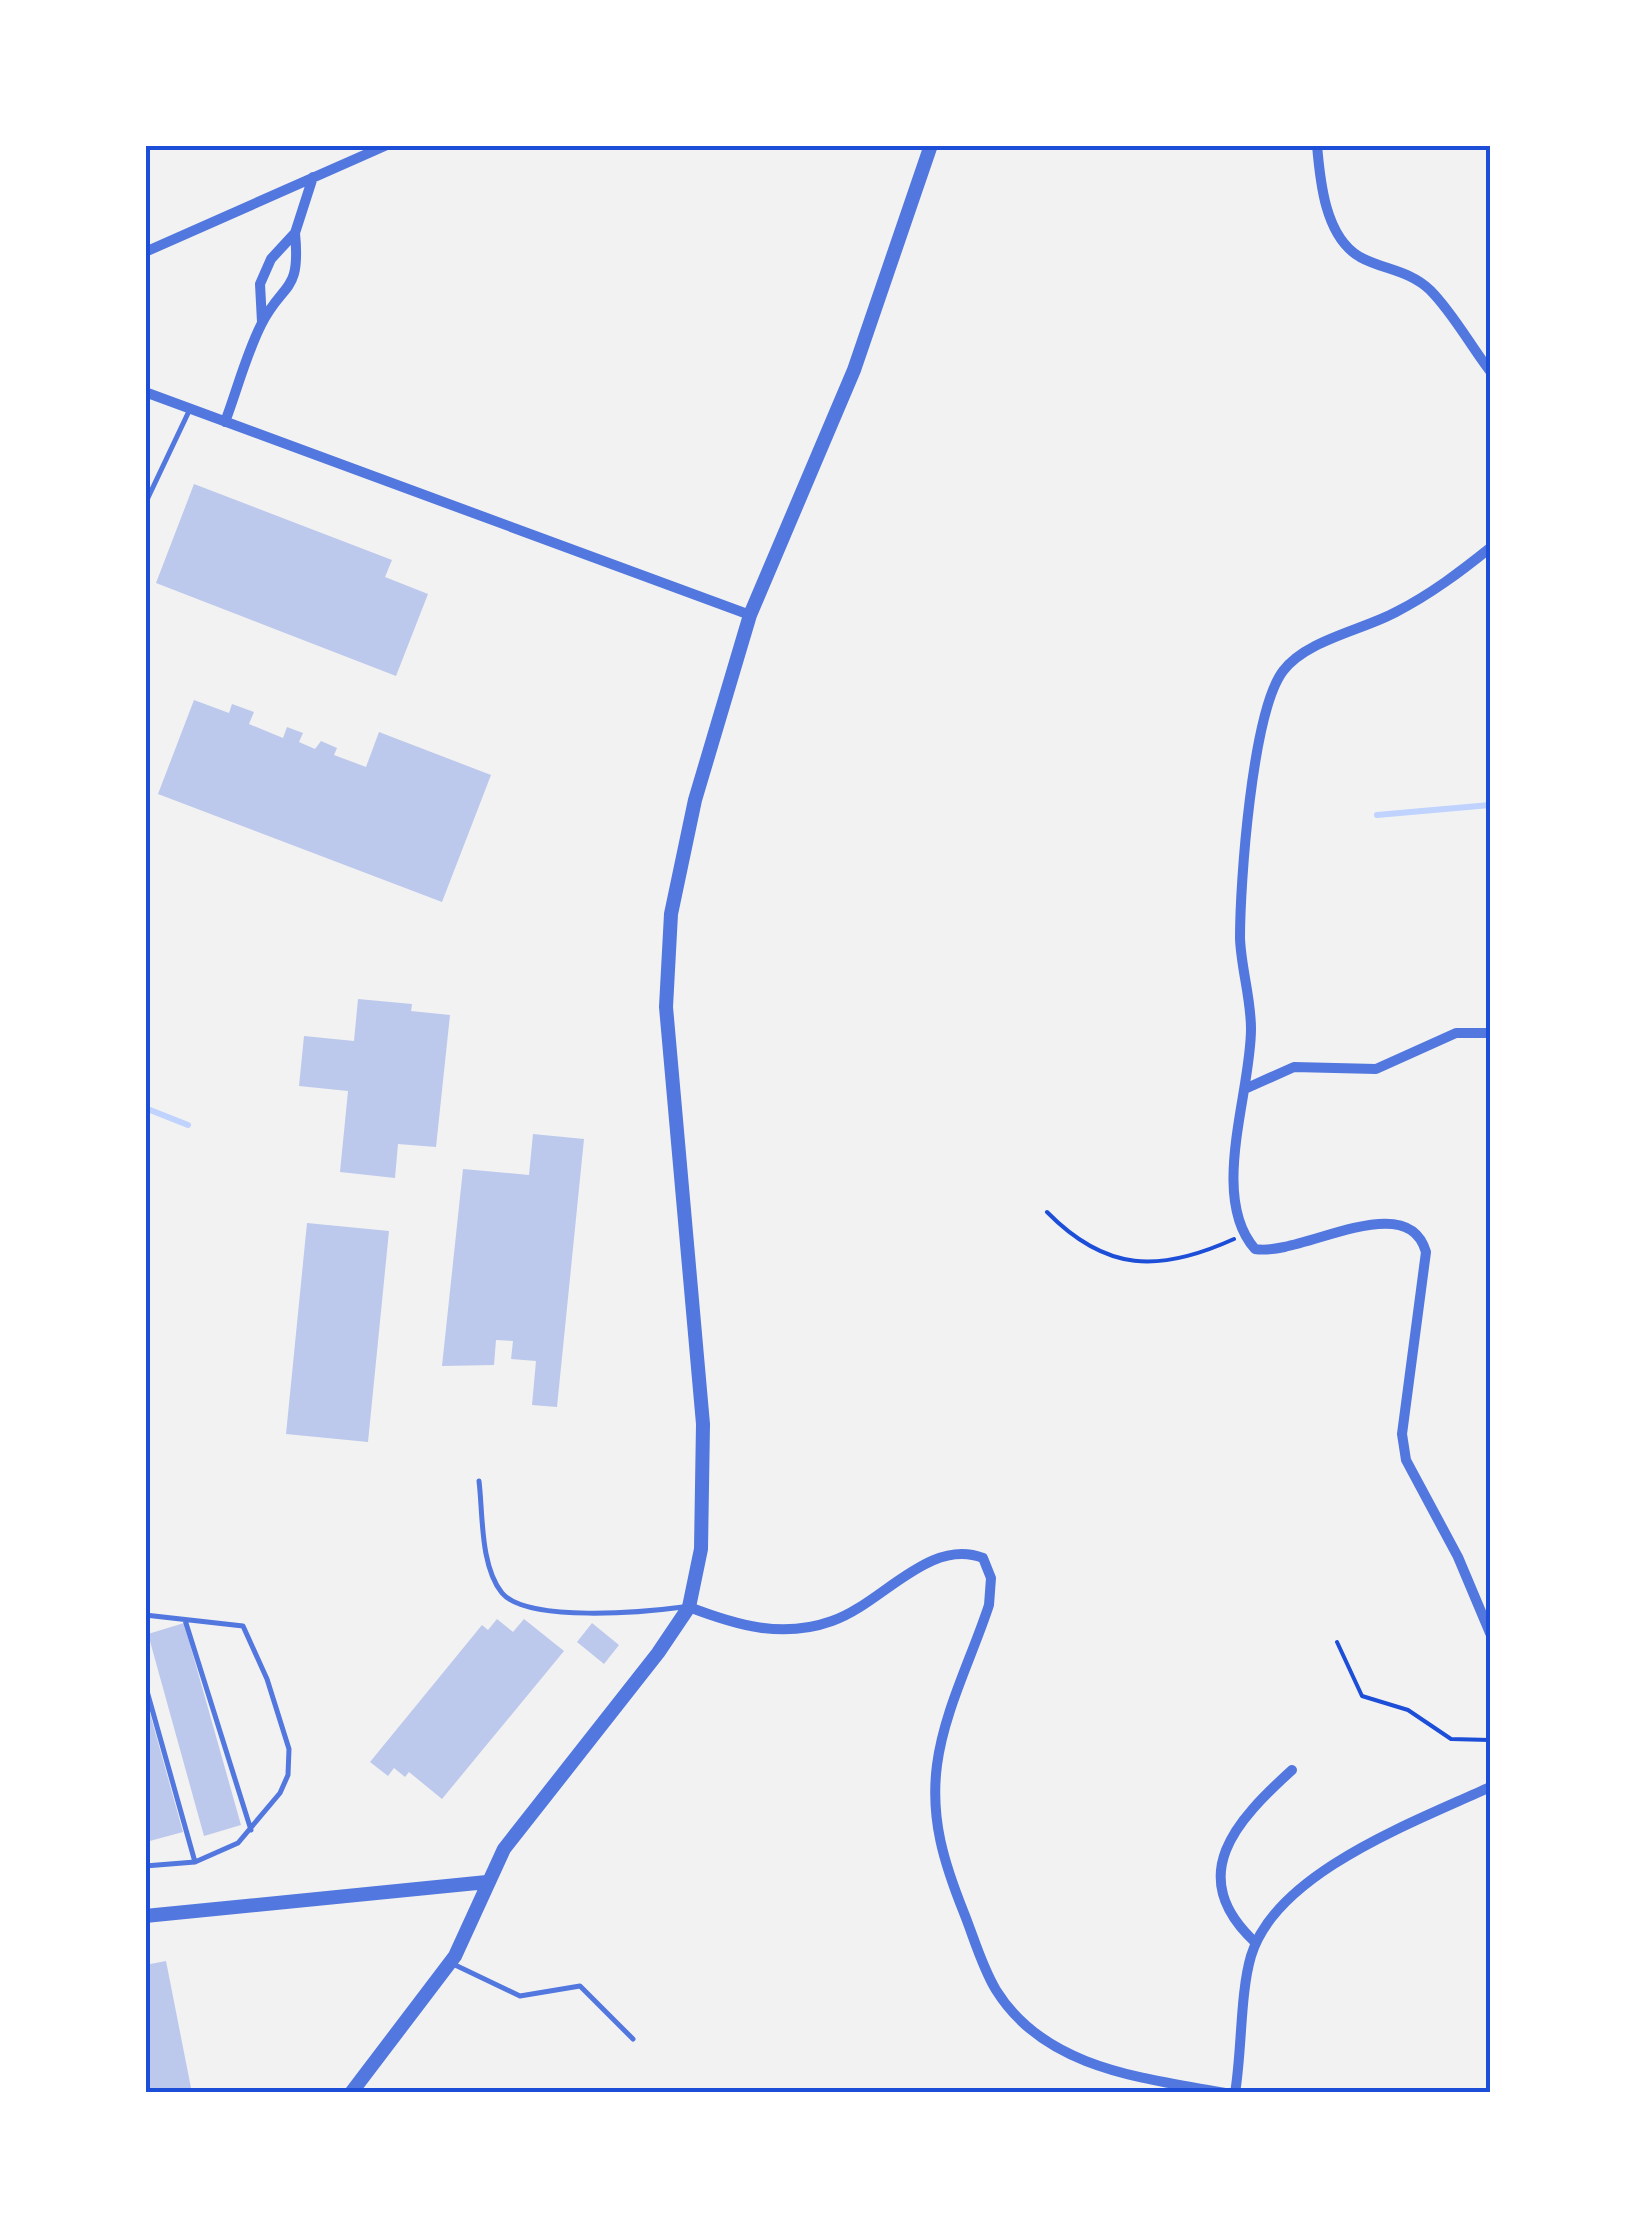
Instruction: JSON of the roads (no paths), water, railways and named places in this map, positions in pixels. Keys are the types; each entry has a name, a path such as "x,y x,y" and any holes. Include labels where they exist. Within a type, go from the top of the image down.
{"street":[{"path":"145,252 387,145"},
{"path":"351,2093 451,1962 504,1849 658,1653 689,1606 701,1549 704,1424 666,1008 670,914 695,800 750,615 854,370 930,145"},
{"path":"1316,145 1320,183 1345,243 1360,257 1407,272 1430,290 1490,371"},
{"path":"225,422 262,322 287,293 298,264 295,233 313,177"},
{"path":"262,322 260,284 272,259 295,233"},
{"path":"145,392 750,615"},
{"path":"1490,548 1448,582 1284,668 1271,692 1258,751 1242,908 1240,942 1251,1026 1233,1182 1243,1235 1255,1249 1269,1252 1382,1221 1402,1224 1423,1242 1402,1434 1406,1460 1452,1546 1490,1632"},
{"path":"1246,1088 1294,1068 1376,1070 1456,1033 1490,1033"},
{"path":"689,1606 739,1626 789,1630 833,1622 876,1599 936,1557 965,1551 983,1558 991,1578 989,1605 938,1762 938,1841 996,1990 1021,2022 1082,2062 1150,2087 1225,2093"},
{"path":"1256,1942 1229,1908 1222,1866 1231,1832 1249,1809 1292,1770"},
{"path":"1235,2093 1256,1942 1276,1911 1314,1878 1386,1836 1490,1787"},
{"path":"145,1916 487,1882"}],"lane":[{"path":"145,504 190,409"},
{"path":"480,1480 495,1582 504,1596 520,1606 621,1614 689,1606"},
{"path":"145,1615 243,1626 267,1679 288,1748 288,1775 280,1793 251,1830 218,1855 195,1862 145,1866"},
{"path":"185,1620 251,1830"},
{"path":"145,1684 195,1862"},
{"path":"451,1962 520,1996 580,1986 633,2039"}],"waterway":[{"path":"1377,815 1490,805"},
{"path":"145,1108 188,1125"}]}
